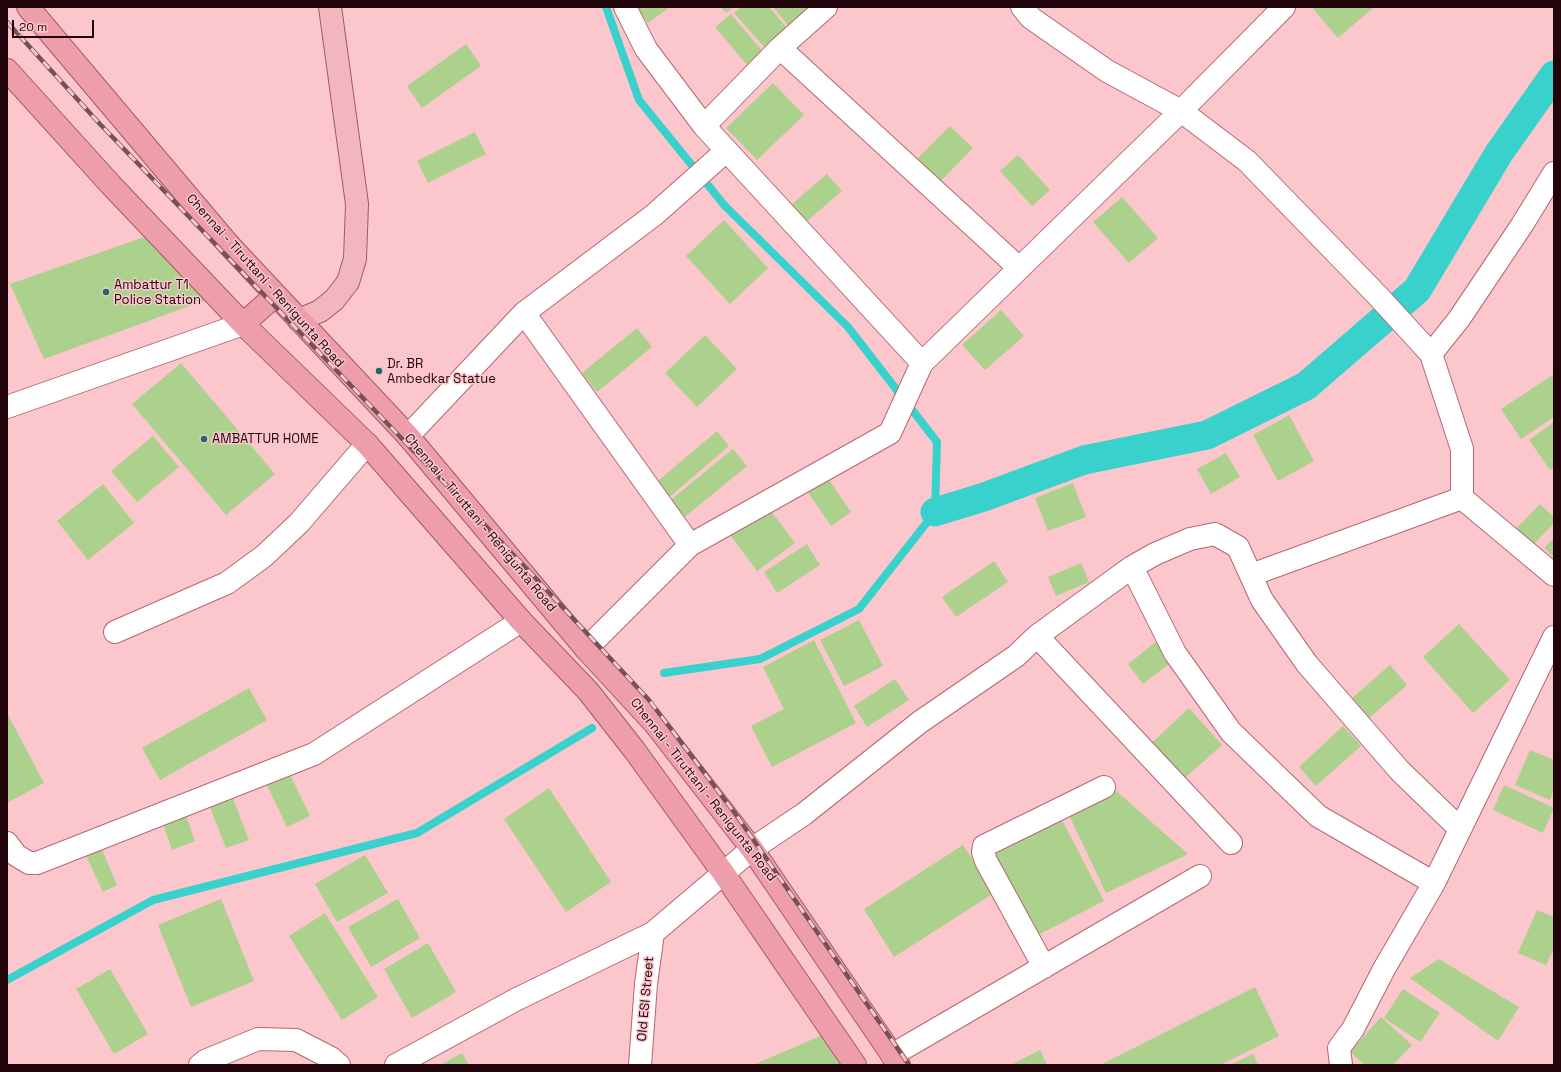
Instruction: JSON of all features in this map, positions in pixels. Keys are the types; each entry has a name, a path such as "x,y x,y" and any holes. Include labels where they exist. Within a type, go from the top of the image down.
{"highway":[{"name":"Chennai - Tiruttani - Renigunta Road","path":"28,7 229,245 408,436 586,649 608,671 655,724 752,850 895,1060"},
{"path":"7,70 111,185 243,324 367,444 521,621 588,691 636,751 724,874 855,1065"},
{"path":"243,324 276,295"}],"main road":[{"path":"299,320 320,311 334,300 348,282 355,260 357,204 330,7"}],"street":[{"path":"626,7 646,49 704,126 922,363"},
{"path":"704,126 780,48 826,7"},
{"path":"1022,7 1031,18 1107,72 1181,111 1246,161 1378,296 1428,351 1462,449 1462,498"},
{"path":"586,649 690,545 890,433 922,363 1181,111 1284,7"},
{"path":"780,48 1019,268"},
{"path":"408,436 524,313 654,215 726,150"},
{"path":"1428,351 1446,337 1522,225 1554,173"},
{"path":"524,313 690,545"},
{"path":"7,407 243,324"},
{"path":"116,632 227,583 264,556 299,523 367,444"},
{"path":"1251,575 1462,498"},
{"path":"1462,498 1554,575"},
{"path":"396,1065 517,999 653,933 752,850 804,814 920,722 1016,656 1037,636 1132,567 1155,554 1190,539 1215,534 1238,547 1262,600 1307,664 1400,771 1460,829"},
{"path":"1132,567 1175,654 1231,732 1318,816 1434,883"},
{"path":"7,842 16,855 28,863 37,863 314,754 521,621"},
{"path":"1037,636 1231,843"},
{"path":"1341,1065 1339,1048 1353,1029 1384,970 1434,883 1554,636"},
{"path":"1044,967 986,861 983,852 984,846 1104,786"},
{"path":"895,1060 1044,967 1200,876"},
{"name":"Old ESI Street","path":"640,1065 646,984 653,933"},
{"path":"200,1065 205,1061 258,1039 296,1040 331,1058 339,1065"}],"building":[{"path":"636,7 670,7 648,23"},
{"path":"721,7 734,7 726,13"},
{"path":"741,7 769,7 789,30 767,50 734,13"},
{"path":"773,7 807,7 810,11 790,28"},
{"path":"1315,7 1374,7 1338,38 1313,9"},
{"path":"731,14 763,52 747,65 715,27"},
{"path":"466,44 481,66 422,108 407,86"},
{"path":"773,83 804,115 757,160 726,128"},
{"path":"950,126 973,148 934,188 911,165"},
{"path":"475,132 486,154 428,183 417,161"},
{"path":"1018,155 1050,190 1032,206 1000,171"},
{"path":"827,174 842,191 807,221 792,204"},
{"path":"1122,197 1158,238 1129,263 1093,222"},
{"path":"724,220 768,268 730,304 686,256"},
{"name":"Ambattur T1 Police Station","path":"150,235 206,300 44,359 10,284"},
{"path":"1001,310 1024,336 985,370 962,345"},
{"path":"637,328 652,347 597,392 582,373"},
{"path":"705,335 737,369 697,407 665,373"},
{"name":"AMBATTUR HOME","path":"181,363 275,474 226,515 132,404"},
{"path":"1554,374 1554,417 1521,439 1501,409"},
{"path":"1289,415 1314,461 1278,481 1253,435"},
{"path":"1554,422 1554,467 1550,470 1529,440"},
{"path":"717,431 729,446 665,501 652,486"},
{"path":"153,436 179,467 137,502 111,471"},
{"path":"733,449 747,466 681,520 667,503"},
{"path":"1226,453 1240,477 1211,494 1197,469"},
{"path":"823,471 851,512 831,526 803,485"},
{"path":"1073,483 1086,517 1048,531 1035,498"},
{"path":"103,484 134,523 88,560 57,521"},
{"path":"1540,504 1554,517 1554,523 1531,547 1514,531"},
{"path":"768,507 795,543 757,571 730,535"},
{"path":"1554,538 1554,557 1544,548"},
{"path":"807,544 820,565 777,593 764,572"},
{"path":"994,561 1008,582 956,617 942,597"},
{"path":"1081,563 1089,582 1056,596 1048,577"},
{"path":"859,620 883,666 844,686 820,640"},
{"path":"1459,624 1510,680 1473,713 1423,657"},
{"path":"1161,638 1177,658 1143,684 1128,664"},
{"path":"814,640 856,723 772,767 751,726 784,709 763,667"},
{"path":"1390,665 1407,685 1368,719 1351,699"},
{"path":"895,679 909,700 867,727 854,706"},
{"path":"249,688 267,720 160,780 142,748"},
{"path":"1189,708 1222,745 1178,784 1145,749"},
{"path":"7,713 44,783 7,803"},
{"path":"1343,726 1361,746 1316,786 1299,767"},
{"path":"1530,750 1554,760 1554,789 1550,800 1515,785"},
{"path":"288,770 310,816 287,827 265,781"},
{"path":"1504,785 1554,808 1543,833 1493,810"},
{"path":"549,788 611,882 566,912 504,819"},
{"path":"1115,790 1188,854 1106,893 1068,813"},
{"path":"231,793 249,840 226,848 208,802"},
{"path":"185,813 195,841 172,850 162,821"},
{"path":"1059,814 1104,901 1034,937 990,850"},
{"path":"100,845 117,885 103,892 85,853"},
{"path":"963,845 994,893 894,957 864,909"},
{"path":"365,855 388,893 337,922 315,884"},
{"path":"221,899 254,981 191,1007 158,925"},
{"path":"398,899 420,938 371,967 348,927"},
{"path":"1537,910 1554,917 1554,948 1546,965 1518,953"},
{"path":"325,913 378,997 342,1020 289,936"},
{"path":"428,943 456,992 412,1018 384,969"},
{"path":"1439,959 1519,1007 1498,1041 1410,978"},
{"path":"110,969 148,1034 114,1054 76,989"},
{"path":"1255,987 1279,1036 1220,1065 1100,1065"},
{"path":"1403,989 1440,1013 1420,1042 1384,1018"},
{"path":"1381,1017 1412,1045 1393,1065 1365,1065 1350,1052"},
{"path":"832,1031 846,1065 753,1065"},
{"path":"1040,1050 1047,1065 1011,1065"},
{"path":"462,1053 469,1065 440,1065"},
{"path":"1253,1054 1258,1065 1230,1065"}],"waterway":[{"path":"606,7 639,100 725,206 848,327 937,442 935,512 859,609 760,659 664,673"},
{"path":"935,512 984,497 1084,460 1207,435 1306,386 1417,290 1499,153 1554,75"},
{"path":"7,980 153,900 417,833 592,728"}],"railway":[{"path":"7,22 99,123 528,570 649,700 737,816 909,1065"}],"place":[{"name":"Ambattur T1 Police Station","path":"106,292"},
{"name":"Dr. BR Ambedkar Statue","path":"379,371"},
{"name":"AMBATTUR HOME","path":"204,439"}]}
